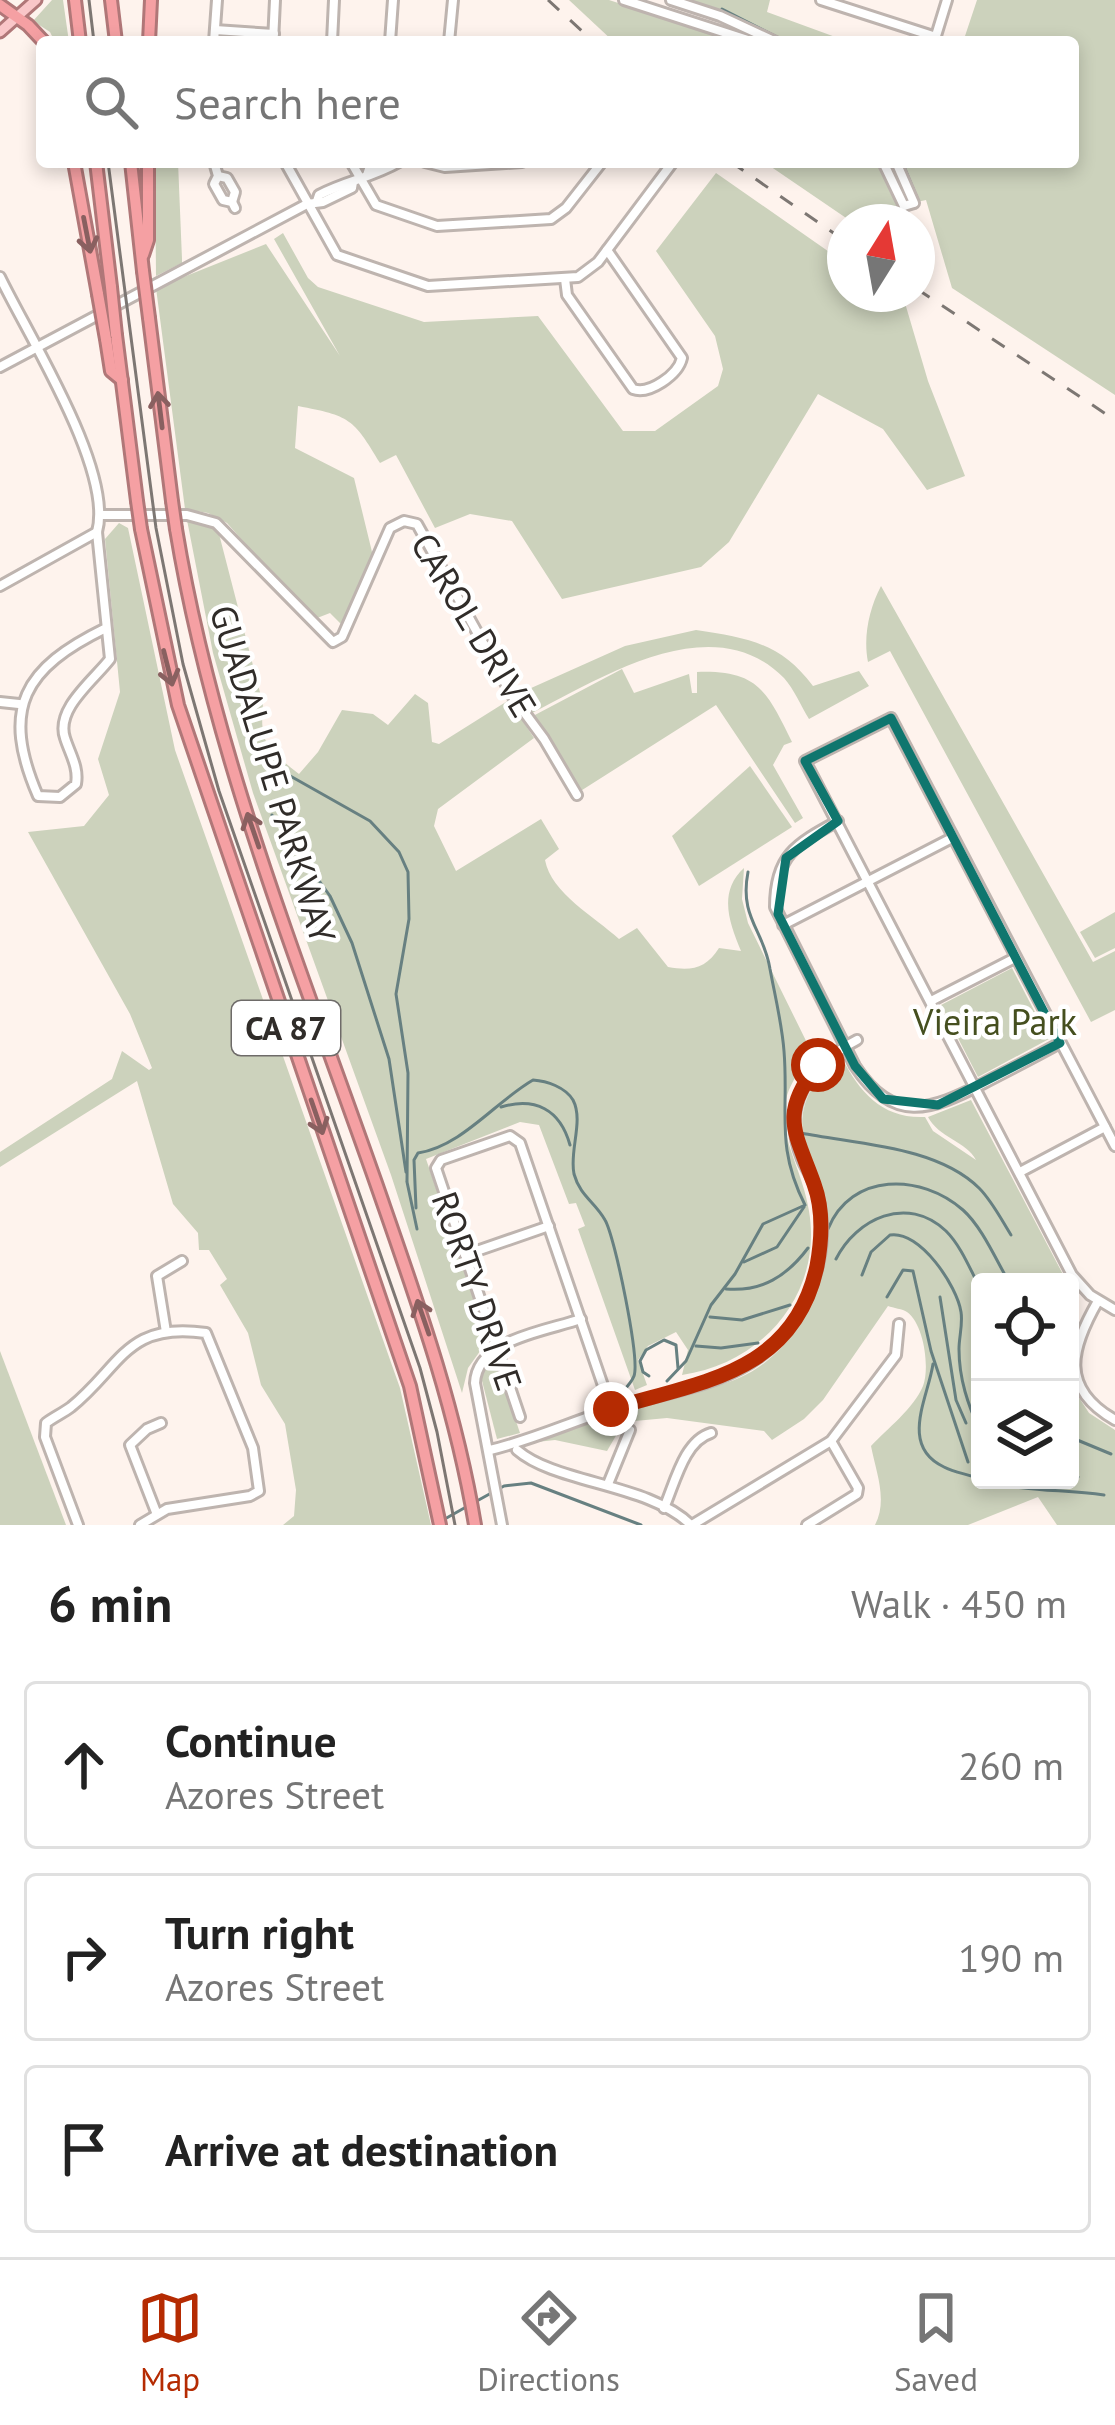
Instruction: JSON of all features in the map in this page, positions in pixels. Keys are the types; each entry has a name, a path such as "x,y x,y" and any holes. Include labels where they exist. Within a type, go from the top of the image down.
{"highway":[{"path":"111,0 115,36"},
{"path":"149,36 151,0"},
{"path":"73,4 79,36"},
{"path":"3,6 38,36"},
{"path":"75,168 98,294 111,337"},
{"name":"GUADALUPE PARKWAY","path":"96,168 111,287 111,337 122,380 141,529 178,705 401,1358 427,1448 440,1525"},
{"name":"GUADALUPE PARKWAY","path":"131,168 172,501 196,637 229,758 453,1409 475,1521"},
{"path":"143,264 148,240 148,168"}],"main road":[{"path":"0,32 35,0"}],"street":[{"path":"214,36 217,0"},
{"path":"273,36 275,0"},
{"path":"332,36 334,0"},
{"path":"390,36 393,0"},
{"path":"450,36 453,0"},
{"path":"624,0 735,36"},
{"path":"657,11 661,0"},
{"path":"671,0 763,36"},
{"path":"821,0 924,36"},
{"path":"936,36 947,0"},
{"path":"215,30 258,36"},
{"path":"216,168 235,192 234,205"},
{"path":"289,168 312,202 337,255 422,285 565,279 587,273 668,168"},
{"path":"354,168 382,209 428,226 543,221 561,213 597,168"},
{"path":"360,179 371,168"},
{"path":"0,367 319,195 389,168"},
{"path":"886,168 904,206 914,202 899,168"},
{"path":"565,279 567,295 633,389 648,390 679,368 682,358 607,250"},
{"path":"0,277 90,457 101,515 97,532 110,659 63,722 62,733 78,778 60,797 38,796 22,768 14,732 27,683 44,663 106,628"},
{"name":"CAROL DRIVE","path":"101,515 187,515 216,523 333,642 344,634 390,529 404,521 417,524 513,697 577,795"},
{"path":"0,586 97,532"},
{"path":"0,702 19,704"},
{"path":"1115,1146 891,718 805,761 1072,1275 1115,1310"},
{"path":"838,821 798,842 786,858 776,907 871,1088 899,1105 938,1106 1060,1043"},
{"path":"784,925 952,838"},
{"path":"931,1001 1015,958"},
{"path":"490,1450 722,1378 767,1351 791,1328 814,1280 821,1244 820,1210 794,1130 795,1108 800,1089 818,1065 857,1040"},
{"path":"1019,1172 1105,1127"},
{"name":"RORTY DRIVE","path":"520,1417 437,1164 515,1137 549,1226"},
{"path":"465,1256 549,1226 611,1409"},
{"path":"166,1332 157,1276 182,1261"},
{"path":"1098,1300 1078,1336 1075,1367 1088,1400 1115,1420"},
{"path":"502,1525 475,1376 480,1361 497,1348 581,1319"},
{"path":"517,1450 534,1462 608,1484 664,1508 692,1525 831,1441 896,1354 899,1324"},
{"path":"78,1525 44,1428 132,1346 166,1332 206,1333 253,1448 260,1491 156,1512 140,1525"},
{"path":"156,1512 130,1445 161,1423"},
{"path":"608,1484 630,1430"},
{"path":"664,1508 692,1446 711,1433"},
{"path":"807,1525 856,1494 858,1488 831,1441"}],"highlighted area":[{"path":"891,718 1060,1043 938,1105 883,1099 855,1066 778,914 786,858 838,821 805,761"}],"green space":[{"path":"52,0 63,0 68,36 52,36 33,21"},
{"path":"569,0 609,0 719,36 608,36"},
{"path":"687,0 770,0 767,12 833,36 772,36 742,19"},
{"path":"977,0 1115,0 1115,395 952,288 935,230 935,204 917,202 902,168 1079,168 1079,36 965,36"},
{"path":"155,168 178,168 182,263 156,276"},
{"path":"773,168 881,168 897,204 827,205"},
{"path":"716,173 827,250 827,312 908,312 965,476 927,490 883,429 818,394 729,542 701,567 562,599 512,521 470,514 435,528 396,455 380,463 348,421 298,406 295,448 354,478 373,556 343,626 330,613 312,620 227,523 185,509 156,288 266,244 340,356 274,239 283,233 318,287 424,322 538,316 623,431 655,431 718,386 723,369 715,336 656,251"},
{"path":"187,520 218,530 263,704 265,738 273,752 299,774 342,710 373,714 388,725 415,694 428,703 432,742 439,744 509,700 534,738 438,809 434,826 456,871 541,819 559,849 545,860 565,894 619,939 637,928 668,967 684,969 703,964 719,948 741,951 728,897 744,868 742,899 748,923 813,1055 796,1076 784,1114 809,1211 811,1241 806,1270 781,1320 738,1356 682,1375 688,1350 676,1332 648,1346 638,1360 647,1385 635,1390 578,1229 585,1226 576,1203 569,1204 539,1125 520,1122 426,1159 488,1340 468,1368 462,1393 391,1175 253,793 213,653"},
{"path":"119,523 128,528 175,750 400,1388 431,1525 283,1525 294,1516 296,1490 285,1424 261,1385 248,1333 220,1285 227,1279 209,1250 199,1250 198,1233 173,1204 137,1081 0,1167 0,1152 112,1079 122,1051 152,1068 130,1014 28,832 84,826 109,795 98,759 120,692 105,539"},
{"path":"881,586 1093,962 1115,951 1115,1010 1091,1022 890,651 868,662 868,623"},
{"path":"696,630 761,644 788,660 813,686 859,671 869,686 809,719 784,678 756,657 725,648 692,648 624,667 532,713 520,693 625,646"},
{"path":"622,669 634,693 689,674 692,693 697,693 697,672 734,675 758,687 792,742 784,745 773,765 803,818 795,823 716,705 579,792 533,716"},
{"path":"750,766 792,827 699,886 672,836"},
{"path":"1115,912 1115,948 1095,958 1080,932"},
{"name":"Vieira Park","path":"1012,968 1049,1039 978,1077 941,1005"},
{"path":"842,1058 874,1101 897,1114 925,1117 933,1131 976,1160 928,1117 971,1100 1062,1273 971,1273 971,1489 1079,1489 1079,1398 1089,1413 1115,1430 1115,1525 1057,1525 1038,1497 968,1525 875,1525 881,1496 871,1446 913,1402 926,1369 913,1318 888,1306 823,1400 772,1440 764,1431 667,1418 624,1422 607,1451 555,1440 537,1442 729,1382 755,1369 785,1344 810,1306 824,1263 824,1194 807,1150 802,1117 809,1094"},
{"path":"0,1351 66,1525 0,1525"},
{"path":"495,1359 520,1433 497,1439 481,1377 487,1362"}],"waterway":[{"path":"722,9 775,36"},
{"path":"905,168 918,200"},
{"path":"244,720 256,750 269,764 370,821 399,852 408,872 409,919 396,994 408,1073 407,1181"},
{"path":"272,815 330,896 352,943 389,1059 406,1172"},
{"path":"748,872 749,913 767,956 782,1031 786,1146 805,1205"},
{"path":"416,1208 414,1160 418,1153 464,1133 533,1080 570,1095 577,1117 574,1174 609,1231 630,1324 634,1376 617,1398"},
{"path":"501,1107 525,1104 544,1109 560,1122 570,1145"},
{"path":"801,1133 895,1149 941,1163 979,1188 1011,1235"},
{"path":"407,1182 417,1229"},
{"path":"828,1229 839,1210 870,1188 888,1184 927,1189 970,1217 1004,1273"},
{"path":"667,1381 686,1361 711,1305 763,1224 803,1206"},
{"path":"744,1262 777,1247 804,1207"},
{"path":"836,1259 869,1223 899,1213 915,1214 946,1231 972,1273"},
{"path":"862,1275 871,1252 890,1235 913,1241 935,1262 961,1312 961,1371 971,1409"},
{"path":"726,1289 751,1288 773,1280 808,1248"},
{"path":"887,1297 903,1270 913,1271 931,1351 968,1462"},
{"path":"940,1297 956,1400 966,1423"},
{"path":"710,1317 742,1320 790,1305"},
{"path":"649,1376 640,1361 646,1350 664,1340 676,1345 678,1368"},
{"path":"696,1346 758,1343"},
{"path":"933,1364 920,1420 923,1447 944,1467 971,1476"},
{"path":"1079,1441 1111,1454"},
{"path":"475,1502 504,1486 531,1483 641,1525"},
{"path":"1040,1489 1104,1495"},
{"path":"443,1520 466,1507"}],"tram line":[{"path":"89,0 93,36"},
{"path":"109,168 156,528 183,664 219,791 420,1368 455,1525"}],"railway":[{"path":"548,0 587,36"},
{"path":"740,168 827,229"},
{"path":"935,301 1115,420"}],"route":[{"path":"611,1409 722,1378 767,1351 791,1328 814,1280 821,1244 814,1183 794,1130 800,1089 818,1065"}]}
